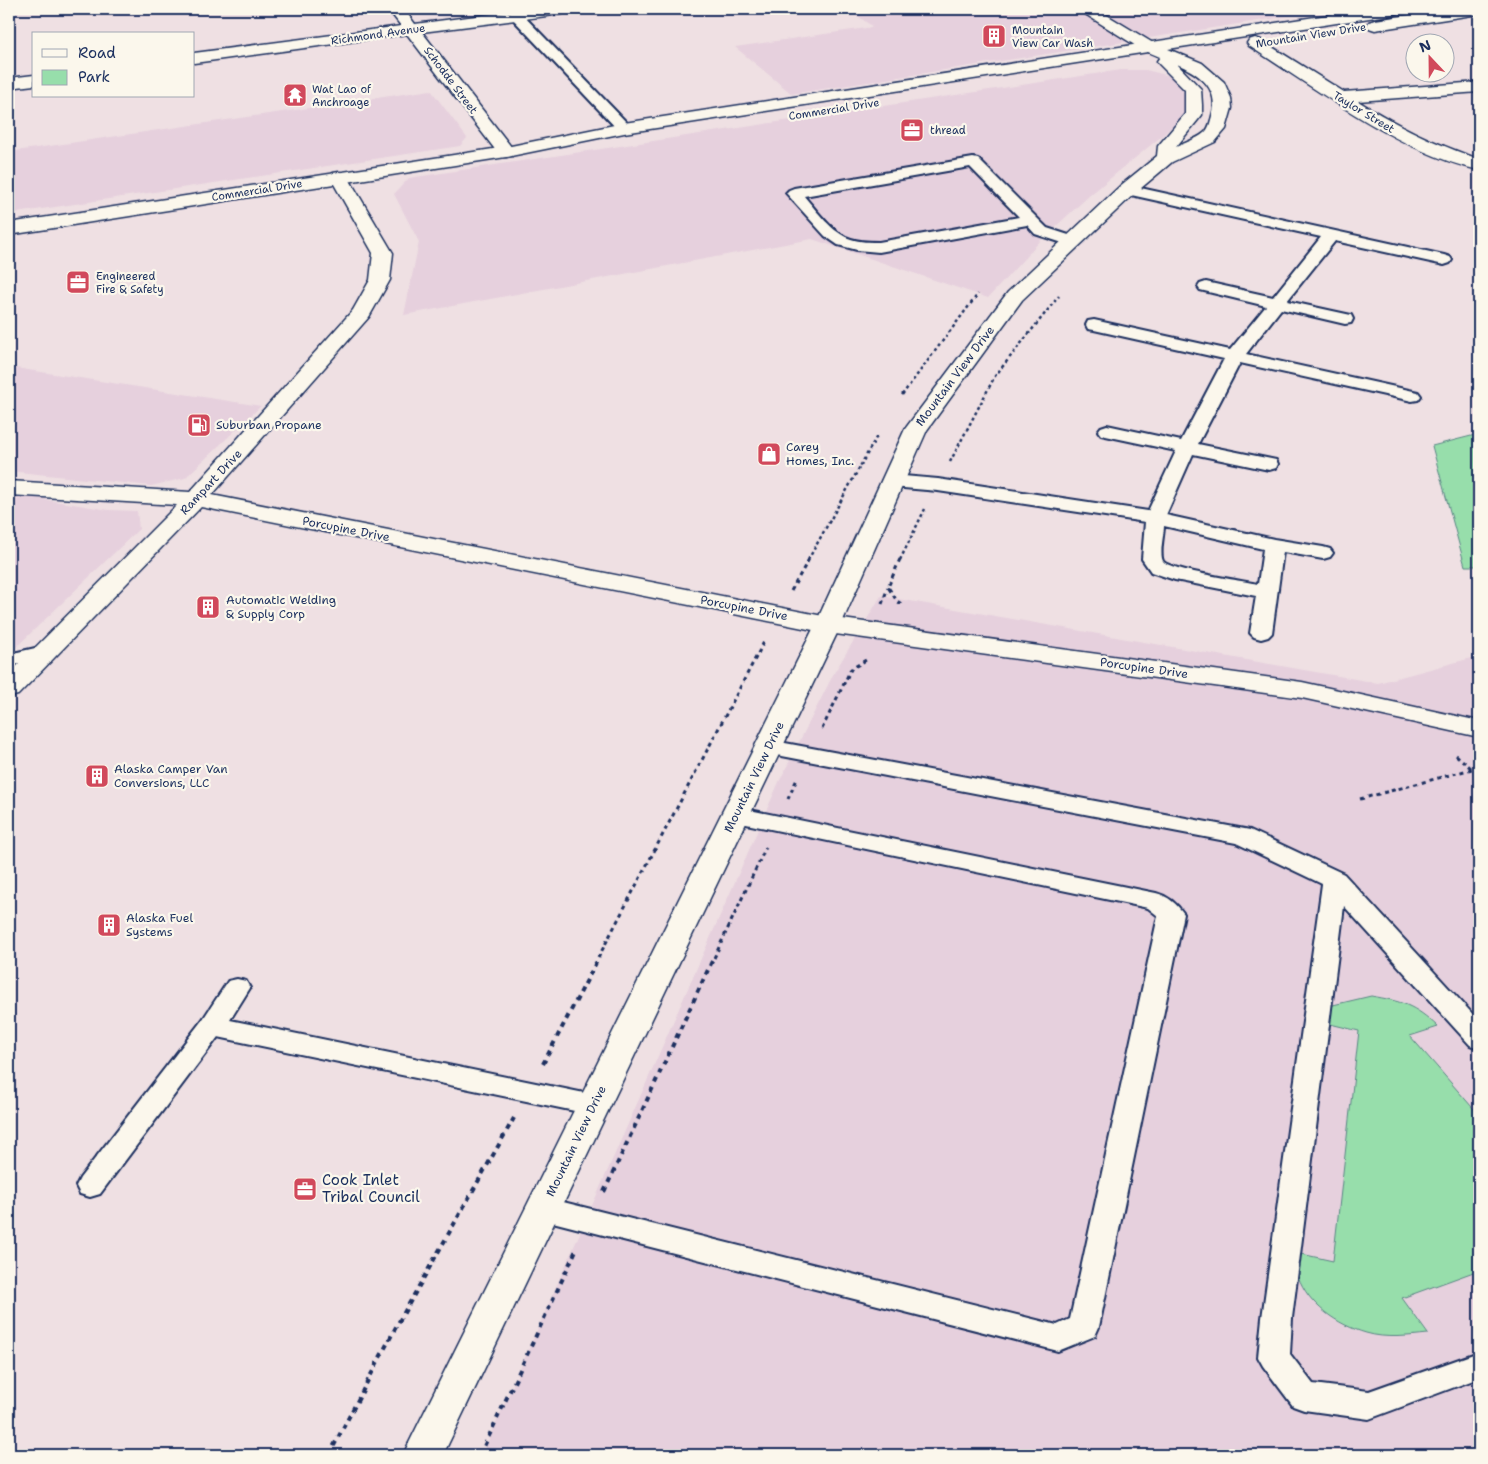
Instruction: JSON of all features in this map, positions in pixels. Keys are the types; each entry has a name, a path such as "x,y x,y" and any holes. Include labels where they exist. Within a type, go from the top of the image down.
{"street":[{"name":"Schodde Street","path":"396,9 506,152"},
{"name":"Richmond Avenue","path":"195,58 562,9"},
{"path":"1087,9 1147,46"},
{"name":"Mountain View Drive","path":"1147,46 1396,9"},
{"name":"Mountain View Drive","path":"1167,57 1479,9"},
{"name":"Taylor Street","path":"1255,44 1418,143 1479,165"},
{"name":"Mountain View Drive","path":"423,1455 828,625 916,429 1015,296 1127,190 1166,158 1209,138 1217,129 1224,108 1223,98 1218,86 1196,66 1167,57 1147,46"},
{"name":"Commercial Drive","path":"9,229 506,152 624,128 1147,46"},
{"name":"Mountain View Drive","path":"1166,158 1167,146 1193,115 1194,106 1193,89 1167,57"},
{"name":"Commercial Drive","path":"506,152 562,148 643,138 1167,57"},
{"path":"9,83 32,80"},
{"path":"1340,97 1479,87"},
{"name":"Rampart Drive","path":"9,689 196,499 362,314 380,280 383,253 339,178"},
{"name":"Porcupine Drive","path":"9,488 196,499 828,625 1302,690 1479,728"}],"lane":[{"path":"516,15 624,128"},
{"path":"1030,220 879,247 846,243 834,237 794,193 973,162 1041,231 1072,241"},
{"path":"1127,190 1444,260"},
{"path":"1267,592 1175,574 1158,568 1152,559 1155,518 1188,447 1234,357 1331,235"},
{"path":"1206,288 1345,319"},
{"path":"1094,325 1412,396"},
{"path":"1107,431 1269,464"},
{"path":"892,481 938,485 1155,518 1274,545 1323,553"},
{"path":"1261,633 1274,545"},
{"path":"9,660 44,652"},
{"path":"769,747 1242,836 1335,880 1479,1038"},
{"path":"543,1209 1058,1338 1084,1327 1171,914 1156,901 735,815"},
{"path":"1335,880 1278,1308 1274,1357 1304,1396 1370,1405 1479,1365"},
{"path":"90,1186 212,1026 237,988"},
{"path":"212,1026 594,1104"}],"path":[{"path":"899,399 980,292"},
{"path":"905,607 897,602 888,587 902,555 995,376 1060,294"},
{"path":"329,1455 397,1325 480,1182 529,1091 778,615 879,432"},
{"path":"480,1455 809,754 851,669 861,661 874,657"},
{"path":"1459,756 1479,775"},
{"path":"1360,800 1472,768"}],"shaded area":[{"path":"848,9 1333,9 792,94 735,47 873,27"},
{"path":"1121,70 1146,70 1170,76 1176,80 1183,88 1186,105 1184,115 1163,135 1090,195 1042,239 988,298 812,239 404,315 419,242 394,194 409,178"},
{"path":"431,90 467,138 460,146 9,214 9,152"},
{"name":"Suburban Propane","path":"9,367 261,406 185,478 151,486 9,471"},
{"path":"9,497 36,498 109,510 137,511 139,529 9,654"},
{"path":"881,596 1378,683 1479,656 1479,1455 482,1455 779,782 834,673"}],"green space":[{"path":"1479,434 1479,566 1465,566 1432,446"},
{"path":"1371,996 1407,1005 1438,1027 1410,1036 1479,1115 1479,1270 1402,1298 1428,1334 1381,1336 1366,1333 1345,1325 1317,1305 1309,1296 1297,1273 1297,1253 1333,1261 1359,1031 1326,1023 1333,1005"}],"place":[{"name":"Mountain View Car Wash","path":"994,36"},
{"name":"Wat Lao of Anchroage","path":"295,95"},
{"name":"thread","path":"912,130"},
{"name":"Engineered Fire & Safety","path":"78,282"},
{"name":"Suburban Propane","path":"199,425"},
{"name":"Carey Homes, Inc.","path":"769,454"},
{"name":"Automatic Welding & Supply Corp","path":"208,607"},
{"name":"Alaska Camper Van Conversions, LLC","path":"97,776"},
{"name":"Alaska Fuel Systems","path":"109,925"},
{"name":"Cook Inlet Tribal Council","path":"305,1189"}]}
